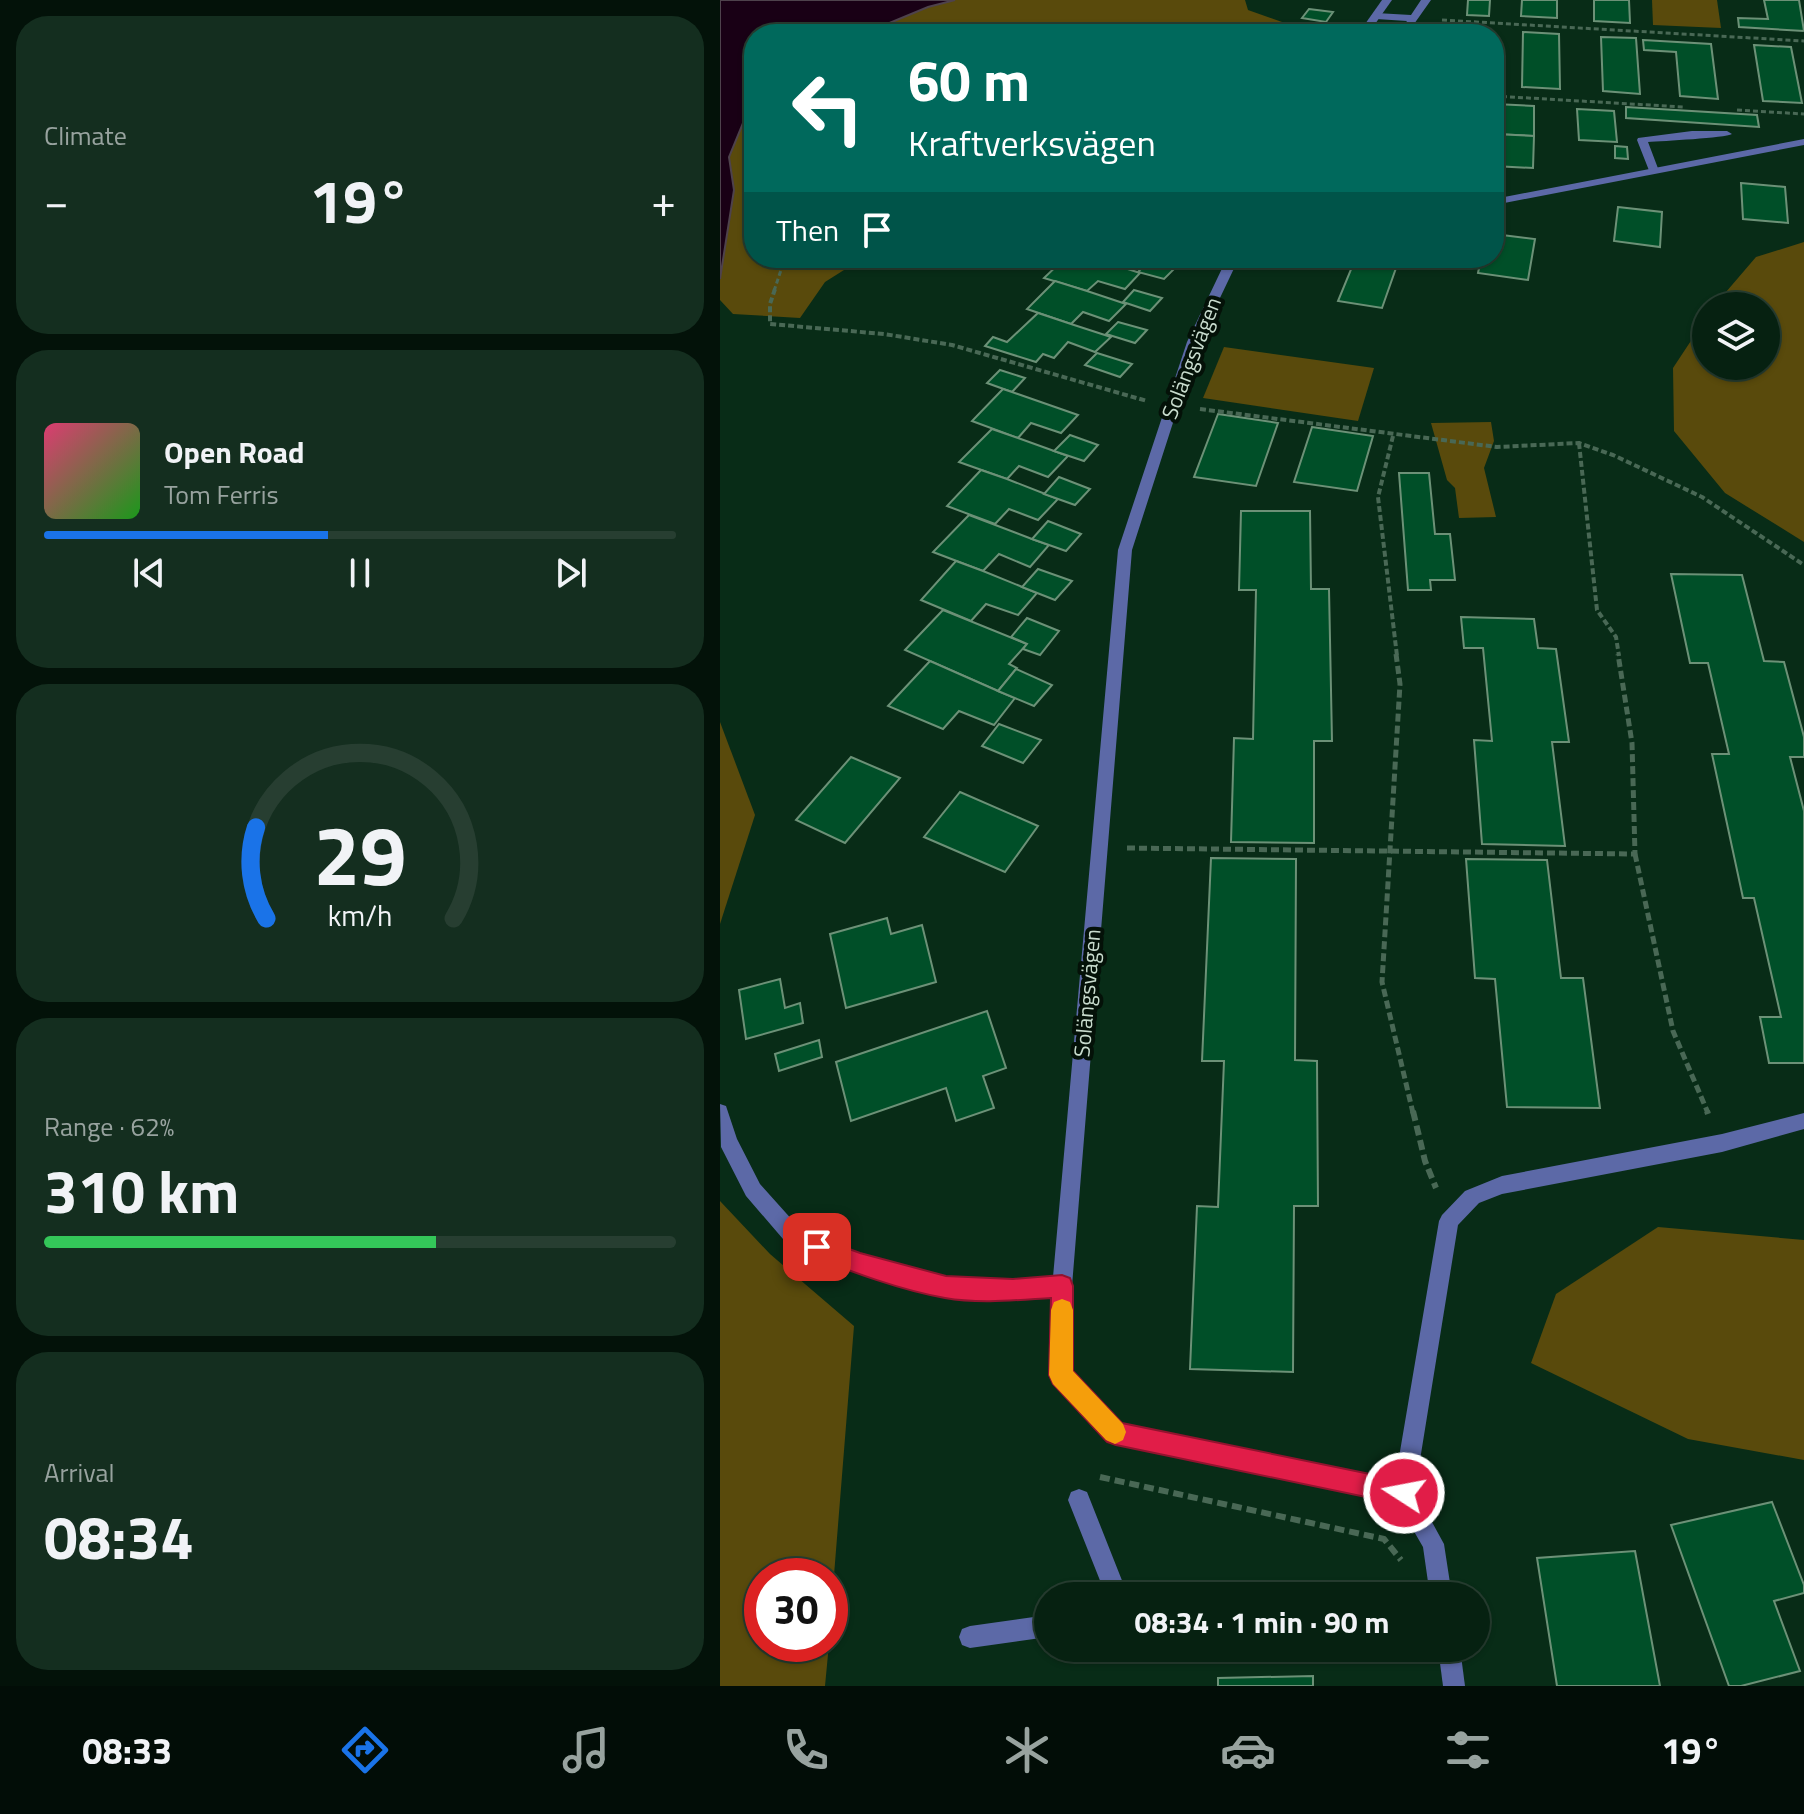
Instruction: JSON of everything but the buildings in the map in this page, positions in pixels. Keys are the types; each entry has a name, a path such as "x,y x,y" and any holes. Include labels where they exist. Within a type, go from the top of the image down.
{"street":[{"path":"1370,24 1387,0"},
{"path":"1408,24 1426,0"},
{"path":"1376,16 1412,18"},
{"path":"1654,171 1642,140 1692,134 1727,134"},
{"path":"1504,200 1804,142"},
{"name":"Solängsvägen","path":"1228,268 1193,342 1125,550 1062,1286 1061,1375 1116,1433 1404,1493"},
{"path":"720,1112 728,1141 753,1190 796,1239 860,1263 946,1287 1013,1290 1062,1286"},
{"path":"1439,1582 1433,1544 1404,1493 1449,1221 1472,1197 1502,1185 1722,1143 1804,1121"},
{"path":"1079,1500 1112,1582"},
{"path":"970,1637 1034,1628"},
{"path":"1451,1662 1454,1686"}],"path":[{"path":"1412,18 1804,41"},
{"path":"1504,97 1696,108"},
{"path":"1726,109 1804,114"},
{"path":"782,268 770,304 770,324 912,337 956,346 1105,392 1172,406 1497,447 1579,443 1613,455 1702,497 1804,565"},
{"path":"1393,436 1378,497 1400,684 1382,982 1425,1161 1449,1221"},
{"path":"1579,443 1597,610 1616,637 1632,743 1635,854 1673,1031 1722,1143"},
{"path":"1099,848 1635,854"},
{"path":"1090,1474 1384,1539 1409,1568"}],"shaded area":[{"path":"720,0 955,0 887,24 744,24 744,122 729,157 734,190 720,279"},
{"path":"955,0 1245,0 1248,10 1288,24 887,24"},
{"path":"1652,0 1717,0 1721,28 1653,25"},
{"path":"743,122 744,268 847,268 825,282 800,318 733,314 720,300 720,279 734,190 729,157"},
{"path":"1804,242 1804,542 1725,493 1674,431 1673,368 1692,339 1692,380 1780,380 1780,292 1726,292 1756,257"},
{"path":"1224,347 1374,368 1358,421 1203,398"},
{"path":"1491,422 1494,441 1484,468 1496,517 1459,518 1455,488 1447,480 1431,423"},
{"path":"720,722 755,815 720,924"},
{"path":"720,1201 770,1254 854,1326 835,1558 744,1558 744,1662 827,1662 825,1686 720,1686"},
{"path":"1658,1227 1804,1240 1804,1460 1688,1439 1531,1363 1556,1294"}],"slow traffic":[{"path":"1062,1310 1061,1375 1115,1432"}],"route":[{"path":"817,1247 860,1263 946,1287 1013,1290 1062,1286 1061,1375 1116,1433 1404,1493"}]}
